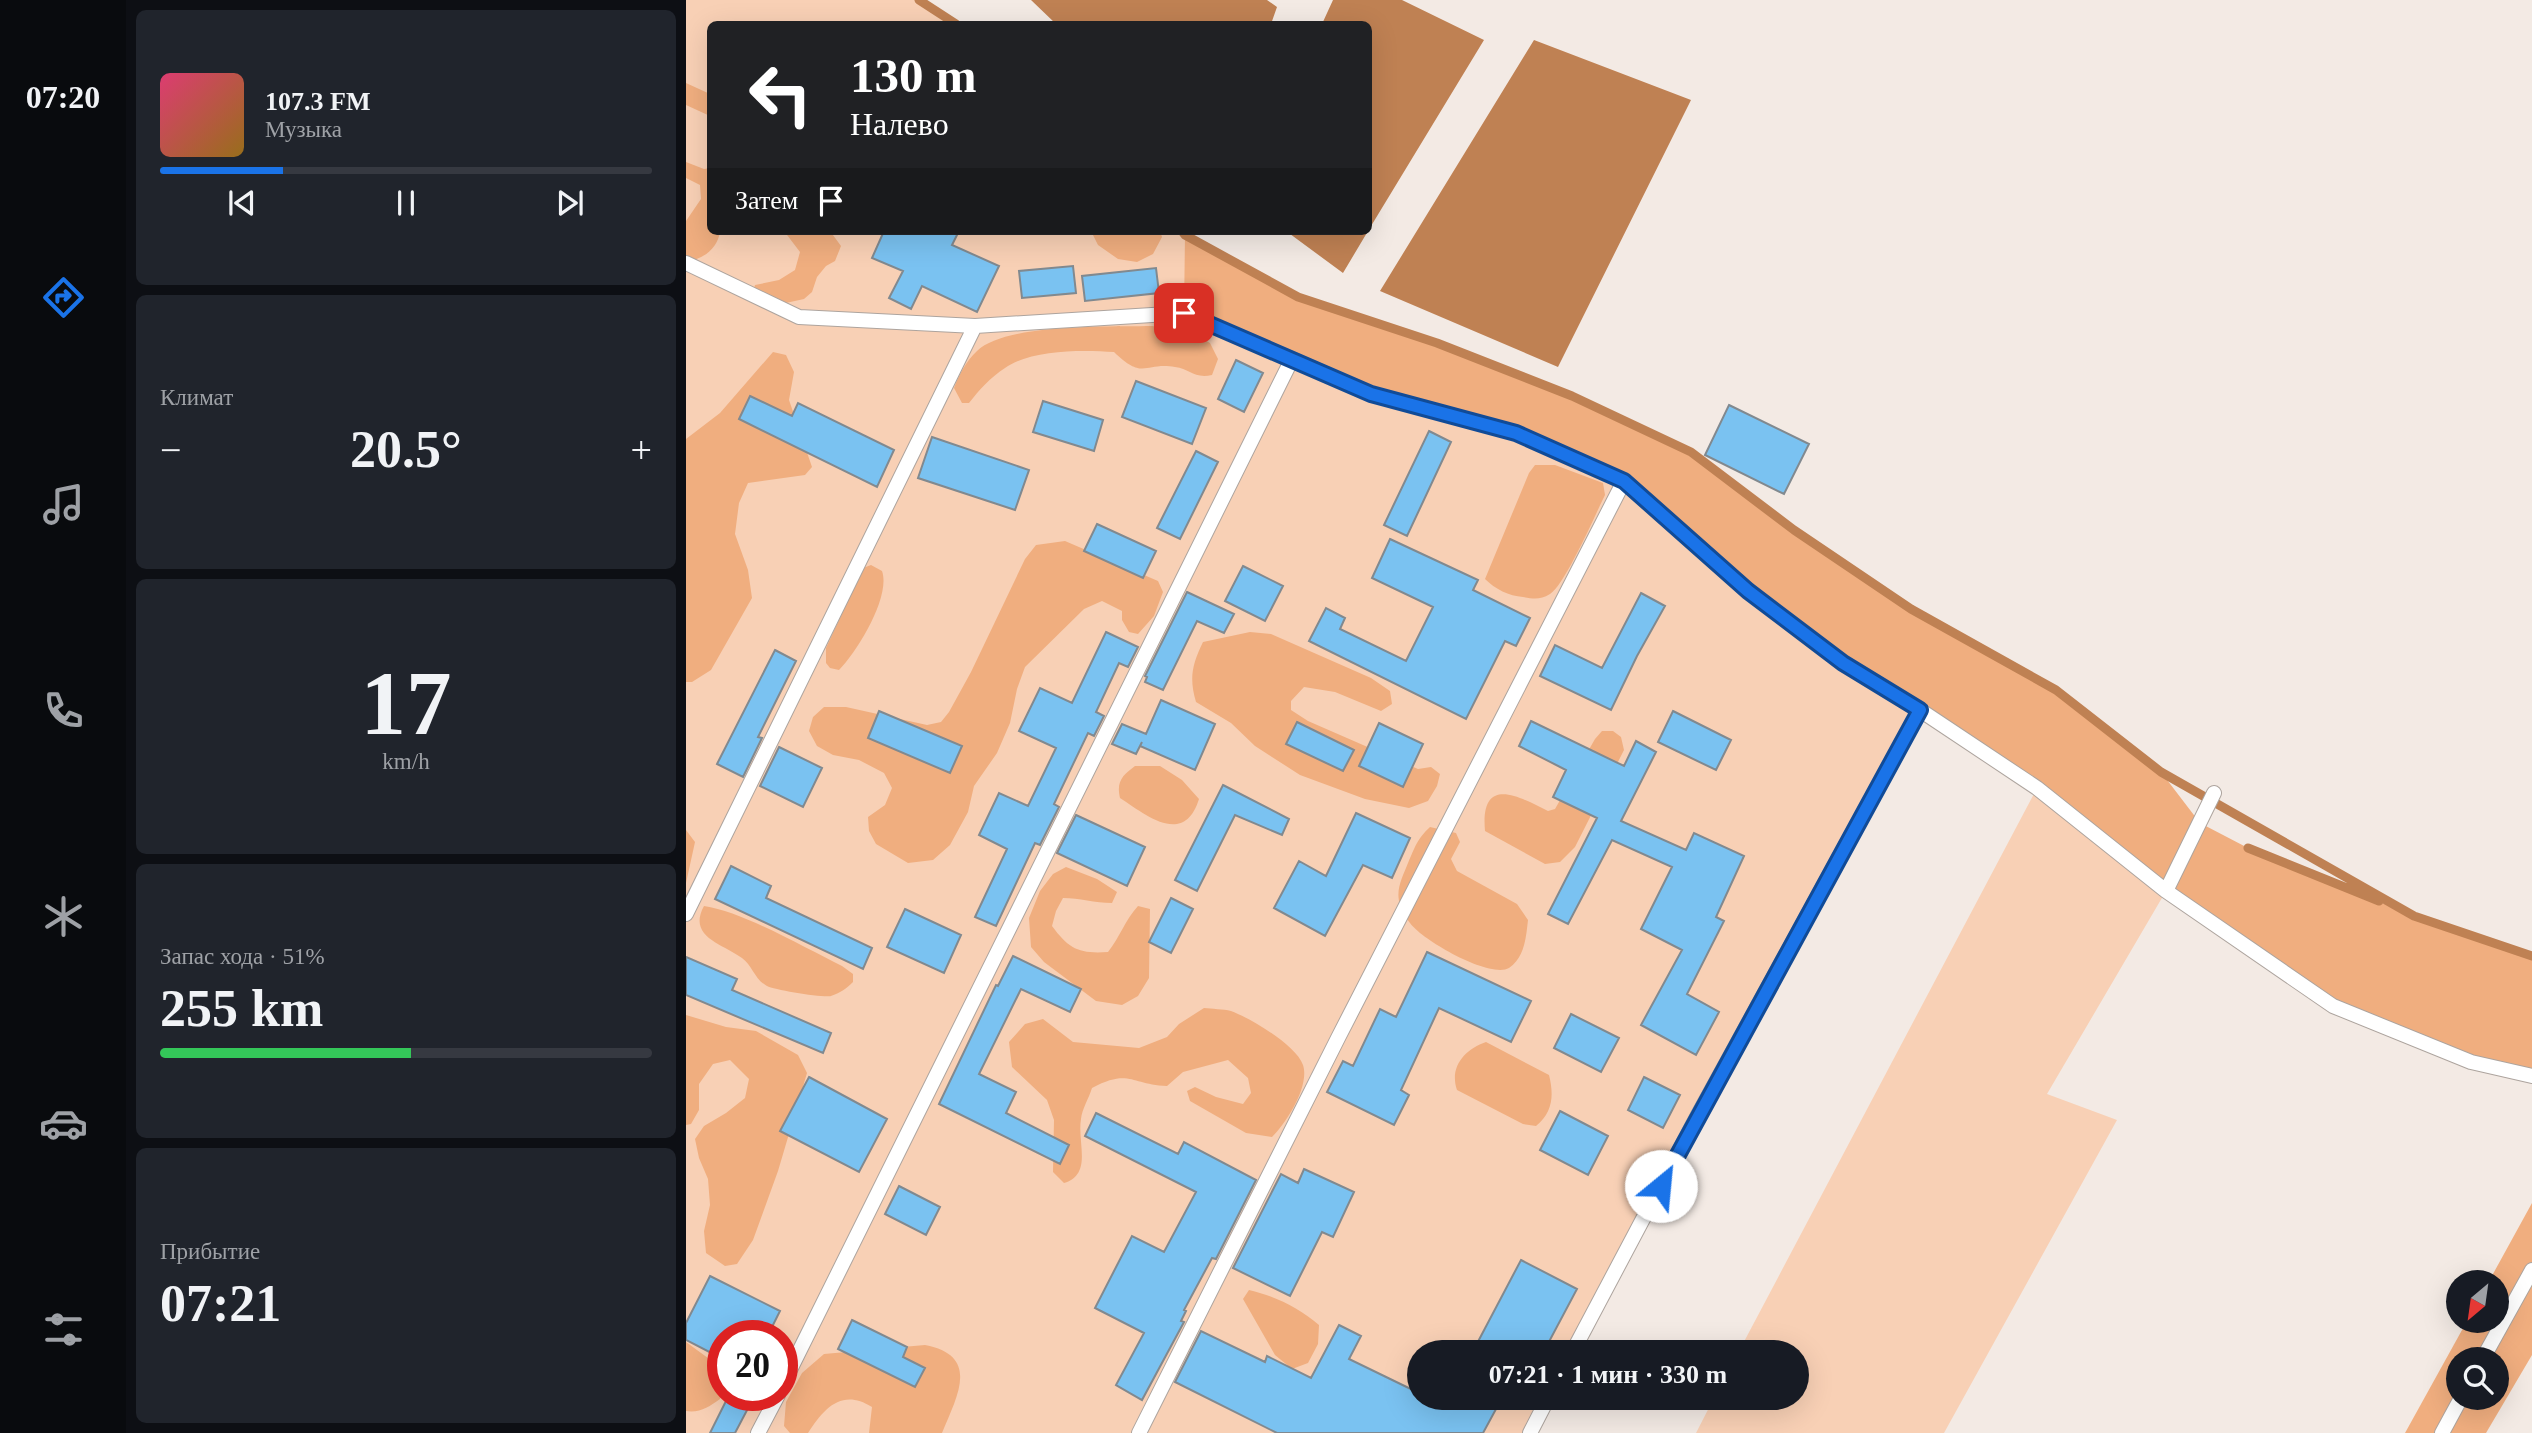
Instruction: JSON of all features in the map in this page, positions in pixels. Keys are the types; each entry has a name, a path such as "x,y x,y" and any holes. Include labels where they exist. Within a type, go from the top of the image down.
{"lane":[{"path":"686,263 799,317 975,326 1184,313 1371,394 1516,433 1624,481 1748,591 1843,663 1920,710 2037,788 2166,891 2333,1006 2471,1062 2532,1076"},
{"path":"686,914 975,326"},
{"path":"798,1353 1292,359"},
{"path":"1139,1433 1624,481"},
{"path":"1579,1340 1698,1115 1920,710"},
{"path":"2166,891 2214,793"},
{"path":"2489,1347 2532,1270"},
{"path":"1530,1433 1542,1410"},
{"path":"2442,1433 2454,1410"},
{"path":"758,1433 770,1411"}],"shaded area":[{"path":"686,0 919,0 951,21 707,21 707,235 1189,235 1515,433 1624,481 1920,710 1579,1340 1407,1340 1407,1410 1542,1410 1530,1433 686,1433"},
{"path":"1031,0 1267,0 1277,7 1272,21 1053,21"},
{"path":"1333,0 1402,0 1484,40 1372,224 1372,21 1323,21"},
{"path":"1534,40 1691,100 1558,367 1380,291"},
{"path":"686,83 707,93 707,115 686,105"},
{"path":"686,162 707,168 707,235 719,235 709,252 686,262 686,221 701,199 700,185 686,178"},
{"path":"787,235 833,235 841,246 835,261 826,266 817,277 812,292 804,299 772,306 753,292 755,285 779,280 795,270 800,252"},
{"path":"1093,235 1162,237 1153,254 1137,262 1118,259 1098,245"},
{"path":"1185,235 1298,297 1437,343 1572,396 1691,452 1794,530 1911,609 2056,690 2161,772 2200,823 2248,848 2414,916 2532,956 2532,1076 2333,1006 2037,788 1843,663 1624,481 1515,433 1371,394 1184,313"},
{"path":"1291,235 1366,235 1343,273"},
{"path":"1152,326 1191,332 1210,343 1218,359 1212,375 1201,376 1165,366 1138,368 1114,352 1073,351 1043,354 1016,362 990,380 969,403 962,403 954,388 963,368 977,351 991,342 1011,335 1060,328"},
{"path":"773,352 786,355 794,372 789,400 812,467 805,475 748,483 739,503 735,534 748,570 752,598 711,670 692,682 686,682 686,439 720,413"},
{"path":"1535,465 1555,465 1603,483 1605,495 1564,578 1550,594 1534,599 1507,594 1485,579 1529,473"},
{"path":"1065,541 1158,581 1163,592 1154,616 1138,634 1129,632 1122,620 1122,611 1102,601 1084,609 1025,667 1010,723 997,753 974,786 968,812 950,845 933,860 908,863 876,844 869,831 868,817 885,805 892,788 884,773 859,760 833,755 817,746 809,731 813,717 824,707 846,707 927,725 941,722 971,672 1025,559 1036,545"},
{"path":"871,565 882,571 884,582 877,608 871,623 847,661 839,670 830,668 826,663 826,648 863,568"},
{"path":"1250,632 1271,634 1371,678 1390,691 1392,704 1381,711 1335,692 1304,687 1291,701 1291,710 1308,721 1418,769 1431,767 1440,774 1437,786 1428,801 1409,808 1365,799 1300,775 1255,746 1231,723 1196,702 1193,672 1203,642"},
{"path":"1602,731 1613,731 1621,737 1624,750 1575,847 1560,862 1545,864 1485,831 1485,813 1489,802 1495,796 1514,796 1548,811 1555,809"},
{"path":"1135,766 1160,766 1182,780 1199,799 1192,813 1184,821 1164,823 1120,798 1121,779"},
{"path":"2037,788 2166,891 2047,1094 2117,1120 1944,1433 1696,1433 1708,1410 1809,1410 1809,1340 1745,1340"},
{"path":"1430,827 1456,833 1460,842 1451,859 1457,871 1517,904 1528,920 1522,952 1509,968 1487,968 1457,956 1428,939 1406,916 1398,894 1400,883 1417,844"},
{"path":"686,830 695,842 686,883"},
{"path":"1066,867 1097,879 1117,892 1112,903 1063,898 1052,926 1070,945 1082,951 1108,952 1138,906 1150,909 1149,978 1138,996 1122,1005 1096,1001 1044,962 1031,947 1029,918 1040,891 1053,874"},
{"path":"704,906 737,915 793,941 842,966 853,974 853,982 831,996 810,995 767,986 742,958 717,944 704,932 700,917"},
{"path":"1204,1008 1231,1011 1249,1020 1272,1033 1299,1057 1303,1065 1303,1083 1290,1114 1278,1131 1272,1137 1246,1133 1190,1101 1187,1091 1195,1087 1216,1097 1243,1104 1251,1093 1248,1078 1228,1060 1183,1072 1167,1086 1115,1079 1092,1088 1081,1119 1081,1165 1073,1179 1064,1183 1053,1172 1054,1120 1047,1100 1012,1067 1009,1042 1025,1024 1043,1019 1073,1042 1139,1048 1167,1037 1179,1024"},
{"path":"686,1015 726,1027 756,1031 798,1055 807,1073 778,1171 753,1240 737,1264 725,1266 706,1253 704,1231 710,1205 708,1179 695,1139 704,1126 745,1098 749,1079 730,1060 713,1064 699,1084 699,1110 691,1124 686,1125"},
{"path":"1486,1042 1549,1075 1551,1103 1546,1115 1536,1126 1523,1124 1457,1090 1455,1074 1461,1060 1471,1049"},
{"path":"2532,1203 2532,1355 2509,1394 2509,1347 2453,1347 2460,1334 2510,1334 2510,1270 2495,1270"},
{"path":"1249,1290 1286,1303 1319,1325 1318,1344 1308,1363 1292,1369 1275,1355 1243,1299"},
{"path":"686,1342 707,1357 707,1407 686,1411"},
{"path":"925,1345 942,1350 953,1358 959,1368 960,1379 954,1405 942,1433 869,1433 872,1407 861,1402 843,1400 827,1409 808,1433 790,1433 784,1426 785,1411 798,1411 798,1380 802,1373 824,1354"},
{"path":"2446,1359 2446,1410 2500,1410 2486,1433 2405,1433"}],"building":[{"path":"882,235 957,235 952,245 999,266 977,312 922,286 911,309 889,298 903,271 872,258"},
{"path":"1073,266 1076,293 1022,298 1019,271"},
{"path":"1156,268 1159,293 1085,301 1082,276"},
{"path":"1236,360 1263,373 1244,412 1218,399"},
{"path":"1136,381 1206,408 1192,444 1122,417"},
{"path":"750,396 792,416 798,403 894,450 877,487 739,419"},
{"path":"1043,401 1103,420 1094,451 1033,432"},
{"path":"1729,405 1809,444 1784,494 1705,455"},
{"path":"1429,431 1451,442 1407,536 1384,525"},
{"path":"932,437 1029,470 1015,510 918,478"},
{"path":"1196,451 1218,462 1180,539 1157,528"},
{"path":"1097,524 1156,551 1143,578 1084,551"},
{"path":"1390,539 1478,580 1473,590 1530,618 1516,646 1505,641 1466,719 1309,641 1326,608 1345,618 1340,629 1406,661 1433,607 1372,578"},
{"path":"1243,566 1283,586 1265,621 1225,601"},
{"path":"1187,592 1234,614 1224,633 1197,621 1163,690 1145,682 1145,676"},
{"path":"1641,593 1665,606 1611,710 1540,676 1555,645 1602,668"},
{"path":"1106,632 1138,647 1128,667 1119,663 1096,712 1104,716 1094,736 1088,733 1054,804 1059,807 1040,845 1035,843 996,926 975,917 1007,849 979,835 999,793 1028,806 1056,748 1019,731 1040,688 1072,703"},
{"path":"775,650 796,661 758,737 762,738 743,777 717,764"},
{"path":"1161,700 1215,724 1195,770 1140,746 1136,754 1112,744 1122,724 1146,734"},
{"path":"879,711 962,746 950,773 868,738"},
{"path":"1673,711 1731,740 1716,770 1658,742"},
{"path":"1531,721 1624,766 1636,741 1656,752 1621,821 1686,850 1694,833 1744,856 1716,917 1724,921 1687,994 1719,1012 1696,1055 1641,1025 1682,950 1641,929 1672,867 1612,840 1568,924 1548,914 1597,818 1553,797 1566,770 1519,746"},
{"path":"1297,722 1354,750 1343,771 1286,744"},
{"path":"1379,723 1423,744 1403,787 1359,766"},
{"path":"779,747 822,768 803,807 760,786"},
{"path":"1223,785 1289,819 1282,835 1235,815 1197,891 1175,880"},
{"path":"1356,813 1410,838 1392,878 1363,865 1325,936 1274,908 1299,861 1326,876"},
{"path":"1076,815 1145,847 1127,886 1057,853"},
{"path":"731,866 771,886 766,898 872,948 863,969 715,899"},
{"path":"1171,898 1193,909 1171,953 1149,942"},
{"path":"905,909 961,935 944,973 887,947"},
{"path":"1427,952 1531,1001 1511,1042 1439,1008 1401,1090 1409,1095 1394,1125 1327,1092 1343,1061 1353,1066 1380,1009 1396,1017"},
{"path":"1013,956 1081,989 1070,1012 1021,989 979,1074 1016,1092 1006,1113 1069,1145 1060,1164 939,1104 996,985 998,986"},
{"path":"686,957 737,979 732,990 831,1033 823,1053 686,995"},
{"path":"1571,1014 1619,1038 1601,1072 1554,1048"},
{"path":"809,1077 887,1119 859,1172 780,1131"},
{"path":"1644,1077 1680,1095 1663,1128 1628,1110"},
{"path":"1560,1111 1608,1136 1588,1175 1540,1150"},
{"path":"1096,1113 1178,1154 1184,1142 1256,1180 1216,1259 1212,1258 1184,1310 1186,1311 1181,1321 1184,1322 1142,1400 1116,1385 1144,1333 1095,1308 1132,1236 1164,1252 1196,1192 1085,1136"},
{"path":"1304,1169 1354,1192 1333,1237 1322,1232 1290,1296 1233,1268 1281,1174 1298,1183"},
{"path":"899,1186 940,1207 926,1235 885,1214"},
{"path":"1521,1260 1577,1289 1550,1340 1479,1340"},
{"path":"710,1276 780,1311 776,1320 707,1320 707,1351 686,1340 686,1323"},
{"path":"852,1320 907,1347 903,1357 925,1368 915,1387 838,1349"},
{"path":"1339,1325 1361,1336 1349,1359 1407,1387 1407,1410 1495,1410 1483,1433 1277,1433 1175,1382 1201,1331 1265,1362 1267,1356 1311,1378"},
{"path":"721,1411 747,1411 735,1433 710,1433"}],"waterway":[{"path":"919,0 951,21"},
{"path":"1185,235 1298,297 1437,343 1572,396 1691,452 1794,530 1911,609 2056,690 2161,772 2414,916 2532,956"},
{"path":"2248,848 2379,901"}],"route":[{"path":"1184,313 1371,394 1516,433 1624,481 1748,591 1843,663 1920,710 1661,1186"}]}
